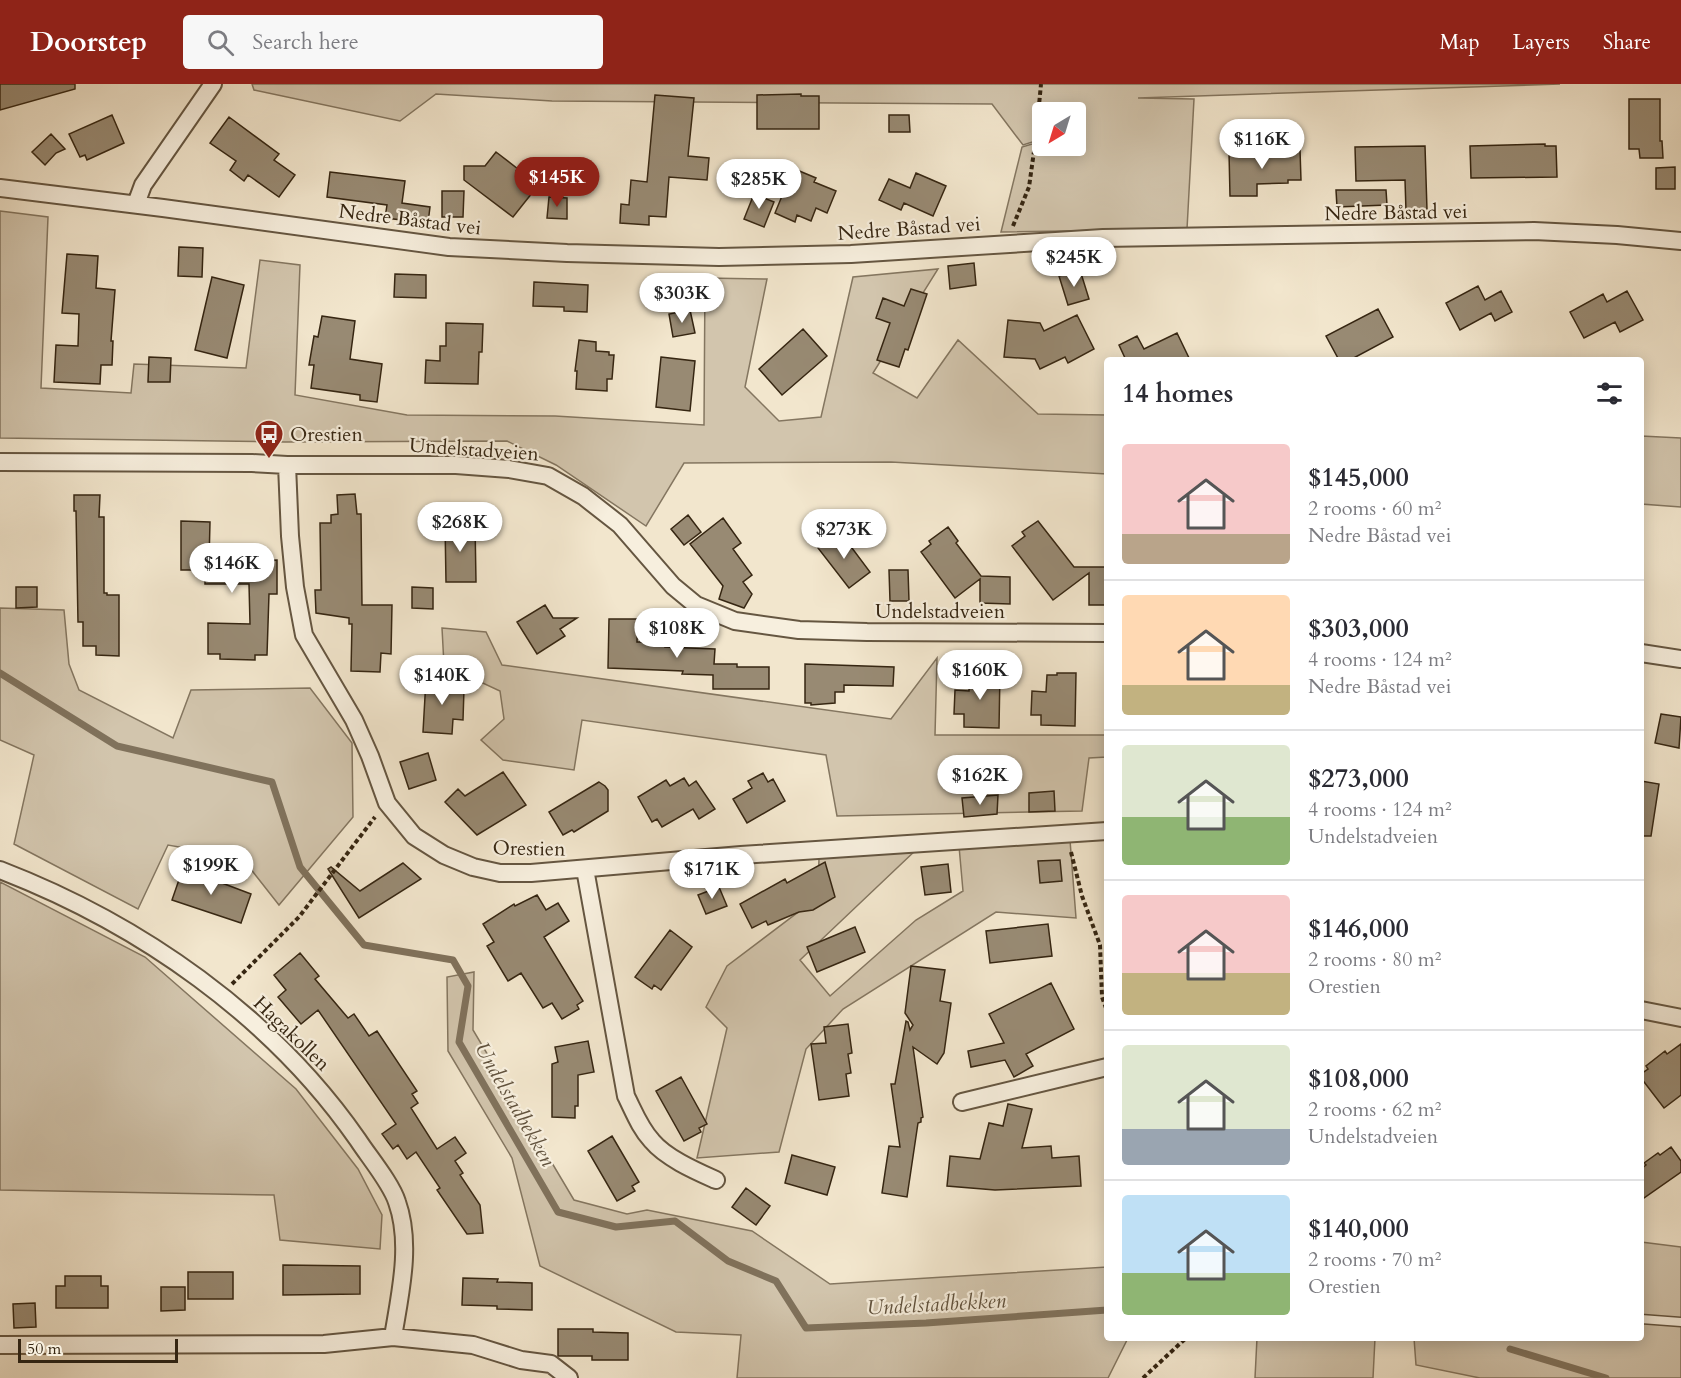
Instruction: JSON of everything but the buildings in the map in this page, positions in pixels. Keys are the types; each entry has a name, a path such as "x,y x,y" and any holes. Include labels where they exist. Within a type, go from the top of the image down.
{"street":[{"path":"136,204 143,185 213,84"},
{"name":"Nedre Båstad vei","path":"0,188 136,204 448,247 567,253 719,257 851,254 1104,238 1534,231 1681,241"},
{"name":"Undelstadveien","path":"0,462 456,465 508,469 548,476 584,496 620,525 673,586 696,605 735,621 799,630 856,632 1104,633"},
{"name":"Orestien","path":"287,465 293,567 304,635 354,720 387,803 414,836 444,855 473,867 500,873 585,869 741,855 1104,831"},
{"path":"1644,653 1681,659"},
{"name":"Orestien","path":"585,869 627,1096 640,1125 653,1143 690,1168 716,1179"},
{"name":"Hagakollen","path":"0,870 43,886 118,925 220,995 302,1069 338,1111 397,1201 404,1236 402,1278 393,1337"},
{"path":"1644,1011 1681,1018"},
{"path":"962,1102 1104,1068"},
{"path":"0,1345 324,1344 393,1337 473,1345 521,1360 551,1364 569,1378"}],"lane":[{"path":"1644,1319 1681,1322"}],"path":[{"path":"1005,243 1029,187 1041,84"},
{"path":"220,995 299,917 387,803"},
{"path":"1067,833 1082,896 1100,945 1104,1003"},
{"path":"1143,1378 1183,1341"}],"shaded area":[{"path":"252,84 1560,84 1138,98 1194,99 1187,229 1001,232 1022,147 1032,144 1032,156 1086,156 1086,102 1032,102 1032,142 1023,145 992,104 552,101 436,94 400,121 254,90"},
{"path":"0,211 48,217 41,388 131,393 134,364 246,368 260,260 300,265 295,395 407,415 555,416 704,425 705,278 767,279 745,387 779,421 821,417 853,277 938,269 873,373 917,398 958,340 1038,414 1104,415 1104,474 891,462 684,463 646,526 556,465 507,441 285,442 0,438"},
{"path":"1644,436 1681,438 1681,507 1644,504"},
{"path":"0,608 64,610 69,664 79,690 173,738 191,690 310,688 352,743 353,817 279,905 242,858 168,845 138,909 14,844 34,755 0,740"},
{"path":"442,628 486,632 502,665 891,719 937,658 935,735 1104,735 1104,757 1089,758 1082,811 837,816 826,755 582,720 574,770 503,760 481,740 504,719 500,691 444,665"},
{"path":"1070,840 1076,918 996,912 843,1009 806,1049 779,1152 697,1158 727,1028 706,1007 727,966 818,897 819,858 917,849 800,960 830,996 916,920 963,891 959,846"},
{"path":"0,882 145,957 296,1089 358,1169 382,1215 380,1249 280,1240 274,1195 0,1190"},
{"path":"474,972 473,1030 574,1200 627,1214 647,1210 752,1231 830,1284 1104,1267 1104,1341 1126,1341 1108,1378 737,1378 741,1335 676,1332 540,1266 512,1158 448,1051 447,977"},
{"path":"1644,1242 1681,1247 1681,1378 1480,1378 1416,1365 1414,1341 1644,1341"},
{"path":"1257,1341 1375,1341 1373,1378 1255,1378"}],"waterway":[{"name":"Undelstadbekken","path":"0,673 117,746 272,782 300,867 364,945 453,960 468,986 459,1042 558,1212 616,1227 675,1221 728,1261 776,1281 806,1328 926,1323 1104,1310"},
{"path":"1510,1349 1606,1378"}],"place":[{"name":"Orestien","path":"269,460"}]}
